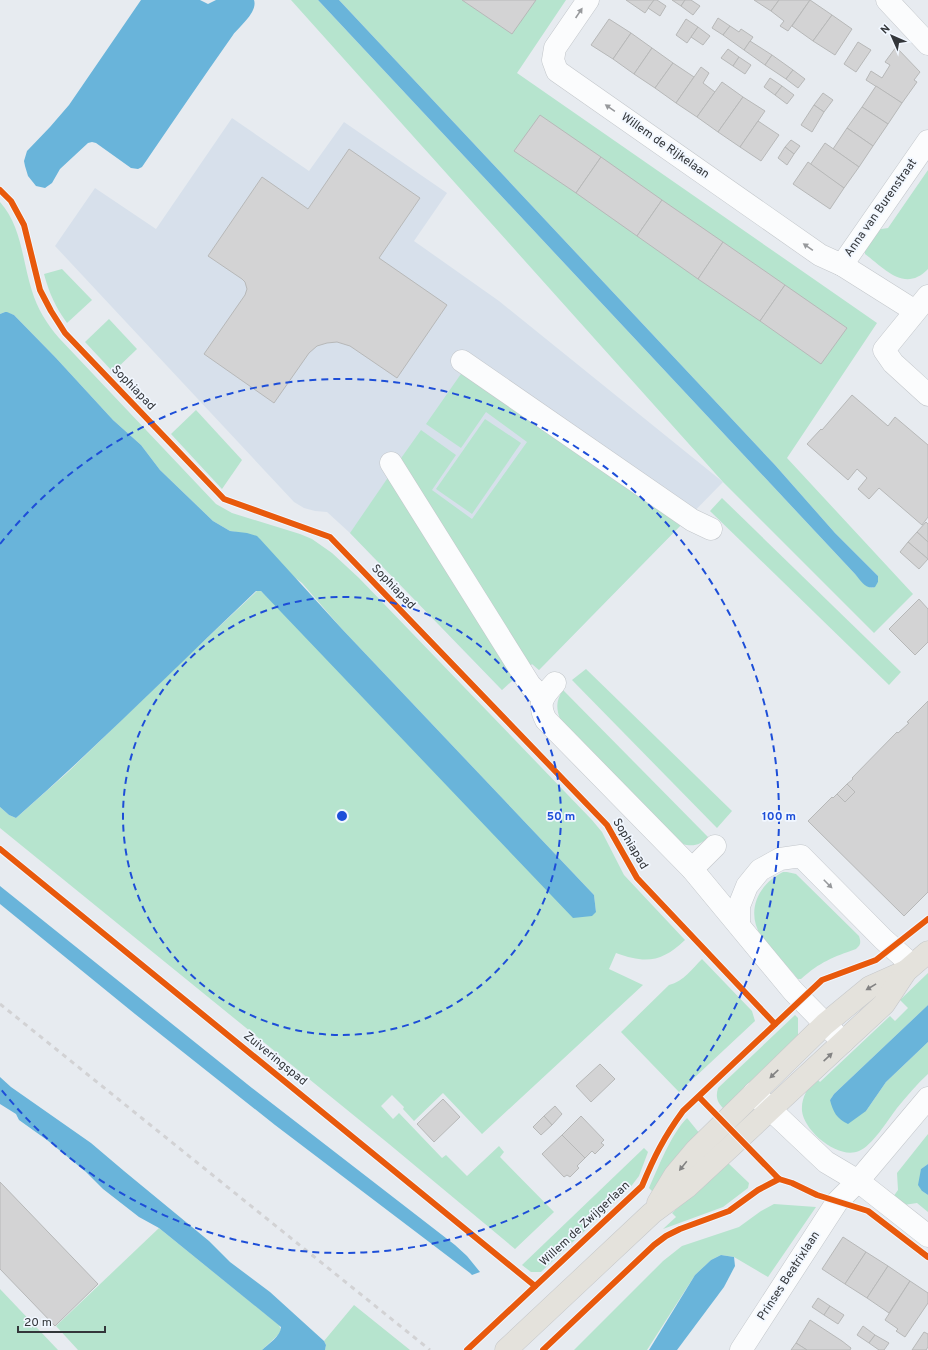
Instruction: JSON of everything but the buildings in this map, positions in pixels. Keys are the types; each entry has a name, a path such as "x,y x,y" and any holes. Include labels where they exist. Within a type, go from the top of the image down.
{"main road":[{"path":"652,1213 675,1175 696,1150 826,1024 870,987 916,963"},
{"path":"506,1350 652,1213 687,1187 844,1042 884,1004 916,963"}],"street":[{"name":"Willem de Rijkelaan","path":"588,0 555,48 553,60 557,71 820,255 842,265"},
{"path":"887,0 928,44"},
{"name":"Anna van Burenstraat","path":"928,141 842,265 921,304 884,350 893,364 928,395"},
{"path":"462,361 692,520 711,529"},
{"path":"391,463 530,685 549,690 541,705 542,713 546,720 692,869 793,991 844,1042"},
{"path":"692,869 715,846"},
{"path":"739,924 740,906 747,886 760,870 780,859 801,856 883,939 916,963"},
{"path":"754,1093 826,1162 858,1181 928,1236"},
{"path":"858,1181 928,1098"},
{"name":"Prinses Beatrixlaan","path":"741,1350 838,1202 858,1181"}],"shaded area":[{"path":"232,118 309,171 344,122 447,193 414,241 499,301 723,482 539,670 532,664 502,690 350,533 327,512 304,508 294,502 55,246 95,188 156,229"}],"green space":[{"path":"291,0 318,0 861,580 873,588 878,582 878,576 835,533 775,465 339,0 566,0 517,73 877,323 787,458 913,594 874,633 723,482"},
{"path":"928,170 928,269 920,276 911,279 903,279 895,276 880,266 865,254 865,250 875,230 888,228"},
{"path":"0,202 13,222 17,233 32,291 37,304 59,338 216,504 232,513 312,539 332,553 359,578 592,820 602,832 624,875 685,940 669,953 653,959 636,959 616,953 609,969 643,985 482,1134 443,1093 414,1121 403,1109 404,1107 392,1095 381,1106 393,1119 399,1113 442,1158 446,1155 467,1176 499,1146 504,1152 500,1157 554,1212 515,1249 389,1144 0,828 0,807 9,815 16,818 68,772 258,590 261,591 596,912 594,895 342,629 302,583 236,532 230,531 213,521 160,470 141,445 113,420 14,315 5,312 0,314"},
{"path":"62,269 92,300 67,323 53,300 44,274"},
{"path":"109,319 137,349 113,372 85,342"},
{"path":"463,371 684,522 539,670 532,664 529,667 399,461 421,430 456,455 432,490 472,519 527,442 486,412 461,448 426,424"},
{"path":"196,410 242,460 222,489 171,434"},
{"path":"485,419 521,443 472,514 436,489"},
{"path":"389,476 516,677 502,690 350,533"},
{"path":"722,498 901,672 889,685 710,511"},
{"path":"586,669 732,811 717,828 572,680"},
{"path":"563,690 708,837 705,840 696,845 682,844 560,719 557,704"},
{"path":"783,872 796,874 859,936 860,940 860,945 856,949 814,968 801,979 798,979 761,936 754,918 757,900 766,884"},
{"path":"702,959 752,1011 755,1021 679,1092 621,1032 669,985 683,978"},
{"path":"928,973 928,1005 834,1094 830,1100 866,1111 886,1082 928,1042 928,1074 908,1095 884,1126 864,1148 851,1153 832,1148 815,1135 804,1119 802,1106 810,1085 816,1078 820,1082 890,1016 895,1021 908,1008 900,1000"},
{"path":"795,1015 798,1018 798,1042 725,1110 718,1100 718,1088"},
{"path":"687,1118 700,1134 653,1192 649,1188 661,1161 670,1142"},
{"path":"928,1134 928,1164 921,1169 922,1191 928,1195 928,1212 917,1203 904,1205 893,1197 898,1190 897,1173"},
{"path":"644,1148 648,1152 639,1176 629,1189 541,1272 531,1272 522,1265"},
{"path":"728,1163 749,1183 748,1188 723,1207 663,1229 676,1217 672,1213"},
{"path":"774,1204 816,1207 768,1277 734,1257 721,1255 711,1260 695,1275 647,1350 574,1350 663,1261 682,1246 739,1227 761,1211"},
{"path":"159,1228 279,1325 281,1330 278,1335 262,1350 78,1350 56,1326"},
{"path":"0,1289 58,1350 0,1350"},
{"path":"354,1305 410,1350 325,1350 326,1345 324,1341"}],"water":[{"path":"141,0 200,0 208,4 216,0 254,0 255,5 251,14 233,35 198,84 142,167 138,169 131,168 96,143 92,142 88,143 60,169 52,183 45,188 36,186 28,176 25,166 24,161 27,151 69,105"},
{"path":"318,0 339,0 775,465 835,533 878,576 878,582 875,587 872,588 866,586 861,582"},
{"path":"5,312 14,315 113,420 141,445 160,470 213,521 230,531 247,533 257,536 260,539 342,629 594,895 596,912 592,916 573,918 261,591 256,591 107,734 16,818 9,815 0,807 0,314"},
{"path":"0,886 252,1088 455,1245 467,1256 480,1272 472,1275 275,1125 135,1014 0,904"},
{"path":"928,1005 928,1042 886,1082 866,1111 848,1124 841,1120 834,1112 830,1100 834,1094"},
{"path":"0,1077 11,1087 91,1143 209,1241 230,1262 270,1292 324,1341 326,1345 325,1350 262,1350 277,1337 281,1327 159,1228 139,1217 103,1189 86,1172 47,1140 19,1120 16,1114 0,1104"},
{"path":"928,1164 928,1195 922,1191 918,1185 921,1169"},
{"path":"721,1255 734,1257 735,1266 724,1287 677,1350 649,1350 695,1275 711,1260"}],"railway":[{"path":"0,1004 430,1350"}],"cycle path":[{"name":"Sophiapad","path":"0,190 11,201 24,225 40,290 65,333 224,499 330,537 607,825 637,878 775,1024"},
{"name":"Zuiveringspad","path":"0,849 535,1286"},
{"name":"Willem de Zwijgerlaan","path":"467,1350 642,1186 660,1147 683,1111 822,980 876,960 928,919"},
{"path":"699,1097 779,1179 792,1183 817,1195 868,1211 928,1257"},
{"path":"543,1350 654,1245 666,1236 680,1229 729,1211 758,1190 779,1179"}]}
